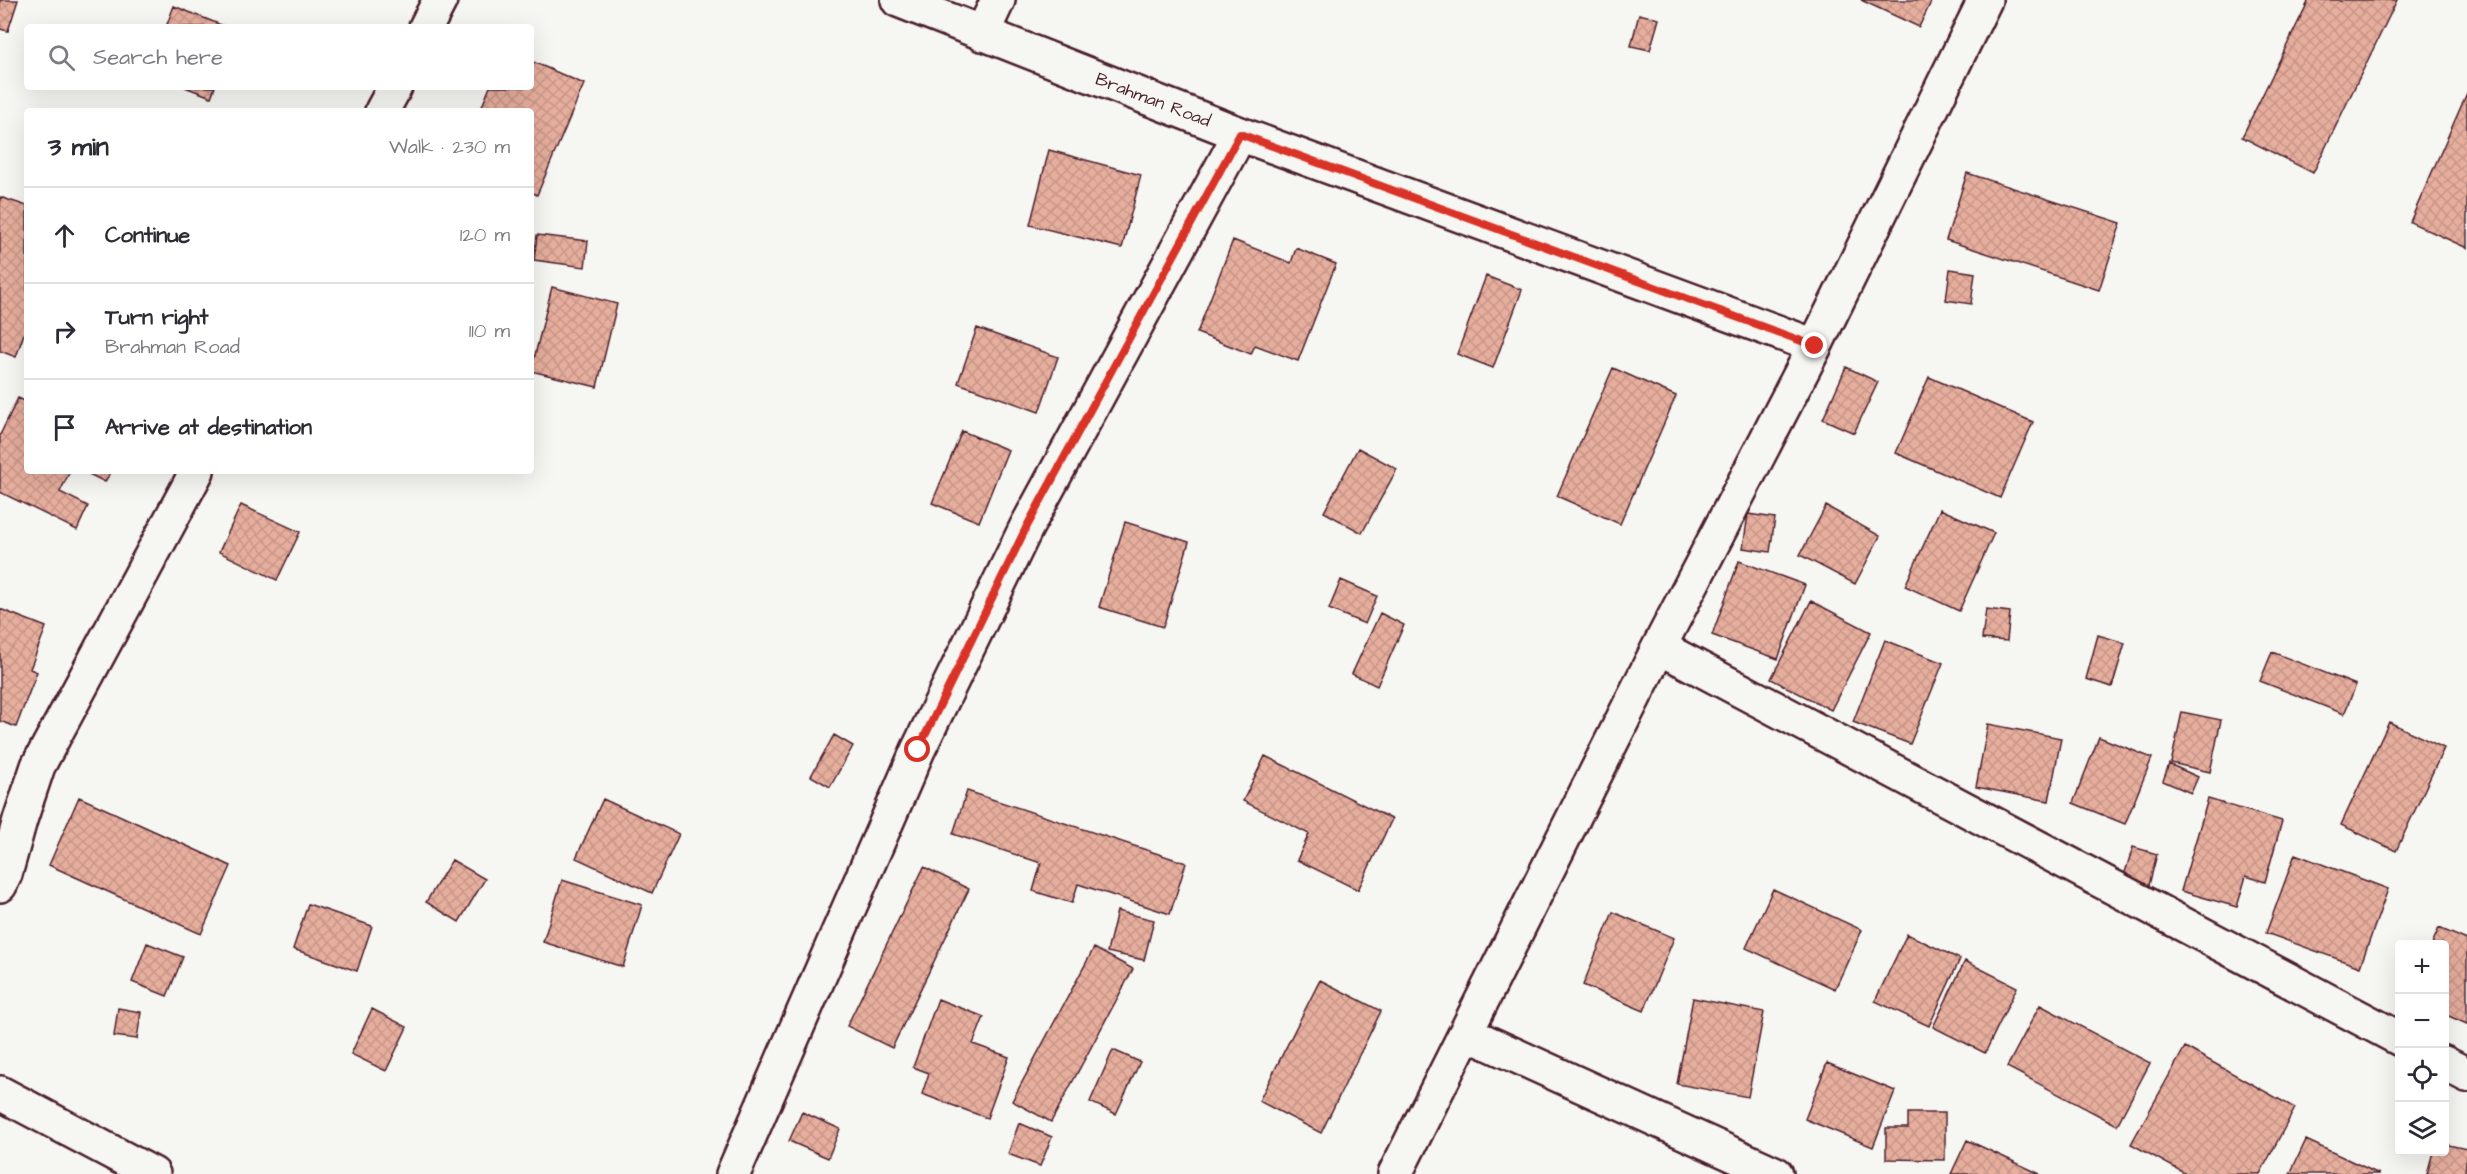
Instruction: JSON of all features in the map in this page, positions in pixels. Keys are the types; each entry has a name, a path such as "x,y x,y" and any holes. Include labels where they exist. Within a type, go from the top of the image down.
{"street":[{"path":"428,24 441,0"},
{"name":"Brahman Road","path":"898,0 1240,134 1815,346"},
{"path":"982,34 998,0"},
{"path":"1395,1174 1659,647 1815,346 1985,0"},
{"path":"384,108 393,90"},
{"path":"733,1174 918,750 1026,528 1240,134"},
{"path":"0,885 38,766 195,474"},
{"path":"1659,647 2395,1036"},
{"path":"1466,1033 1776,1174"},
{"path":"2449,1065 2467,1075"},
{"path":"0,1092 153,1174"}],"building":[{"path":"0,0 18,0 8,31 0,29"},
{"path":"1861,0 1932,0 1919,27"},
{"path":"2309,0 2397,0 2313,173 2242,137"},
{"path":"174,6 219,24 167,24"},
{"path":"1639,14 1659,19 1650,50 1631,46"},
{"path":"534,62 584,84 537,195 534,194 534,108 481,108 489,90 534,90"},
{"path":"193,90 214,90 211,97"},
{"path":"2467,93 2467,248 2410,222"},
{"path":"1049,150 1141,175 1122,248 1030,225"},
{"path":"1967,173 2121,223 2099,290 1946,240"},
{"path":"0,197 24,205 24,334 16,357 0,351"},
{"path":"537,235 588,241 585,267 534,260"},
{"path":"1233,240 1291,263 1296,248 1336,264 1298,361 1255,345 1251,354 1197,333"},
{"path":"1950,269 1975,273 1971,304 1946,300"},
{"path":"1486,276 1522,290 1493,368 1457,354"},
{"path":"552,287 617,304 597,387 534,372 534,359"},
{"path":"977,328 1058,357 1039,412 958,383"},
{"path":"1846,367 1878,382 1854,433 1823,419"},
{"path":"1613,368 1676,396 1620,524 1557,496"},
{"path":"1929,377 2033,422 2000,498 1896,453"},
{"path":"18,398 24,401 24,474 69,474 60,492 88,506 77,530 0,492 0,435"},
{"path":"962,431 1008,450 979,522 932,503"},
{"path":"1358,448 1397,469 1362,533 1324,512"},
{"path":"89,474 109,474 105,482"},
{"path":"241,505 300,532 277,580 219,552"},
{"path":"1826,506 1880,536 1855,584 1800,555"},
{"path":"1940,509 1994,533 1959,611 1905,586"},
{"path":"1748,514 1775,518 1770,552 1743,548"},
{"path":"1125,522 1189,542 1163,627 1099,607"},
{"path":"1739,561 1805,585 1778,659 1712,635"},
{"path":"1341,580 1377,596 1365,624 1329,609"},
{"path":"1811,601 1871,632 1831,710 1771,679"},
{"path":"0,609 46,627 30,669 37,672 16,727 0,721"},
{"path":"1986,609 2010,612 2007,641 1982,639"},
{"path":"1380,613 1404,625 1377,686 1352,674"},
{"path":"2098,635 2125,643 2112,687 2086,679"},
{"path":"1885,640 1943,663 1910,744 1853,722"},
{"path":"2272,652 2356,685 2344,714 2260,681"},
{"path":"2182,712 2221,720 2210,772 2171,763"},
{"path":"2389,722 2444,748 2396,851 2341,825"},
{"path":"1988,724 2061,738 2049,801 1976,787"},
{"path":"834,735 853,746 830,787 811,776"},
{"path":"2099,737 2152,758 2125,824 2073,803"},
{"path":"1265,756 1392,819 1358,890 1297,860 1309,834 1243,801"},
{"path":"2169,764 2198,777 2191,793 2163,781"},
{"path":"967,791 1186,863 1170,914 1078,884 1072,903 1033,891 1041,863 953,834"},
{"path":"79,797 231,866 201,934 49,865"},
{"path":"603,799 679,834 652,893 576,858"},
{"path":"2208,799 2282,821 2265,882 2246,876 2237,907 2181,891"},
{"path":"2133,847 2157,854 2148,889 2122,882"},
{"path":"2295,854 2388,889 2360,967 2266,933"},
{"path":"452,860 485,879 459,922 426,902"},
{"path":"924,867 969,889 892,1048 847,1026"},
{"path":"562,880 642,905 623,967 543,942"},
{"path":"1773,889 1862,930 1835,989 1746,948"},
{"path":"308,904 372,926 357,971 293,949"},
{"path":"1117,911 1154,920 1144,960 1107,952"},
{"path":"1613,912 1674,938 1644,1011 1583,985"},
{"path":"2439,928 2467,940 2467,1024 2449,1016 2449,940 2434,940"},
{"path":"1907,934 1960,959 1929,1026 1875,1001"},
{"path":"147,943 183,957 167,996 132,982"},
{"path":"1094,948 1133,969 1051,1122 1012,1101"},
{"path":"1965,961 2017,987 1985,1053 1933,1027"},
{"path":"1320,980 1381,1011 1321,1133 1259,1101"},
{"path":"1693,998 1764,1012 1748,1097 1677,1084"},
{"path":"938,999 984,1017 973,1044 1009,1057 987,1118 922,1094 929,1073 913,1067"},
{"path":"2040,1005 2150,1063 2117,1125 2007,1067"},
{"path":"118,1008 141,1012 137,1039 114,1036"},
{"path":"372,1009 407,1027 386,1071 351,1054"},
{"path":"2185,1047 2295,1108 2260,1174 2186,1174 2131,1144"},
{"path":"1113,1050 1140,1062 1116,1114 1090,1102"},
{"path":"1827,1063 1895,1091 1873,1147 1805,1119"},
{"path":"802,1112 840,1129 828,1158 789,1141"},
{"path":"1908,1113 1945,1113 1945,1160 1886,1159 1886,1128 1908,1128"},
{"path":"1019,1123 1052,1137 1040,1166 1008,1154"},
{"path":"1967,1140 2040,1174 1951,1174"},
{"path":"2306,1140 2379,1174 2290,1174"},
{"path":"2449,1145 2467,1149 2465,1174 2427,1174 2432,1156 2449,1156"}],"route":[{"path":"918,750 1026,528 1240,134 1815,346"}]}
